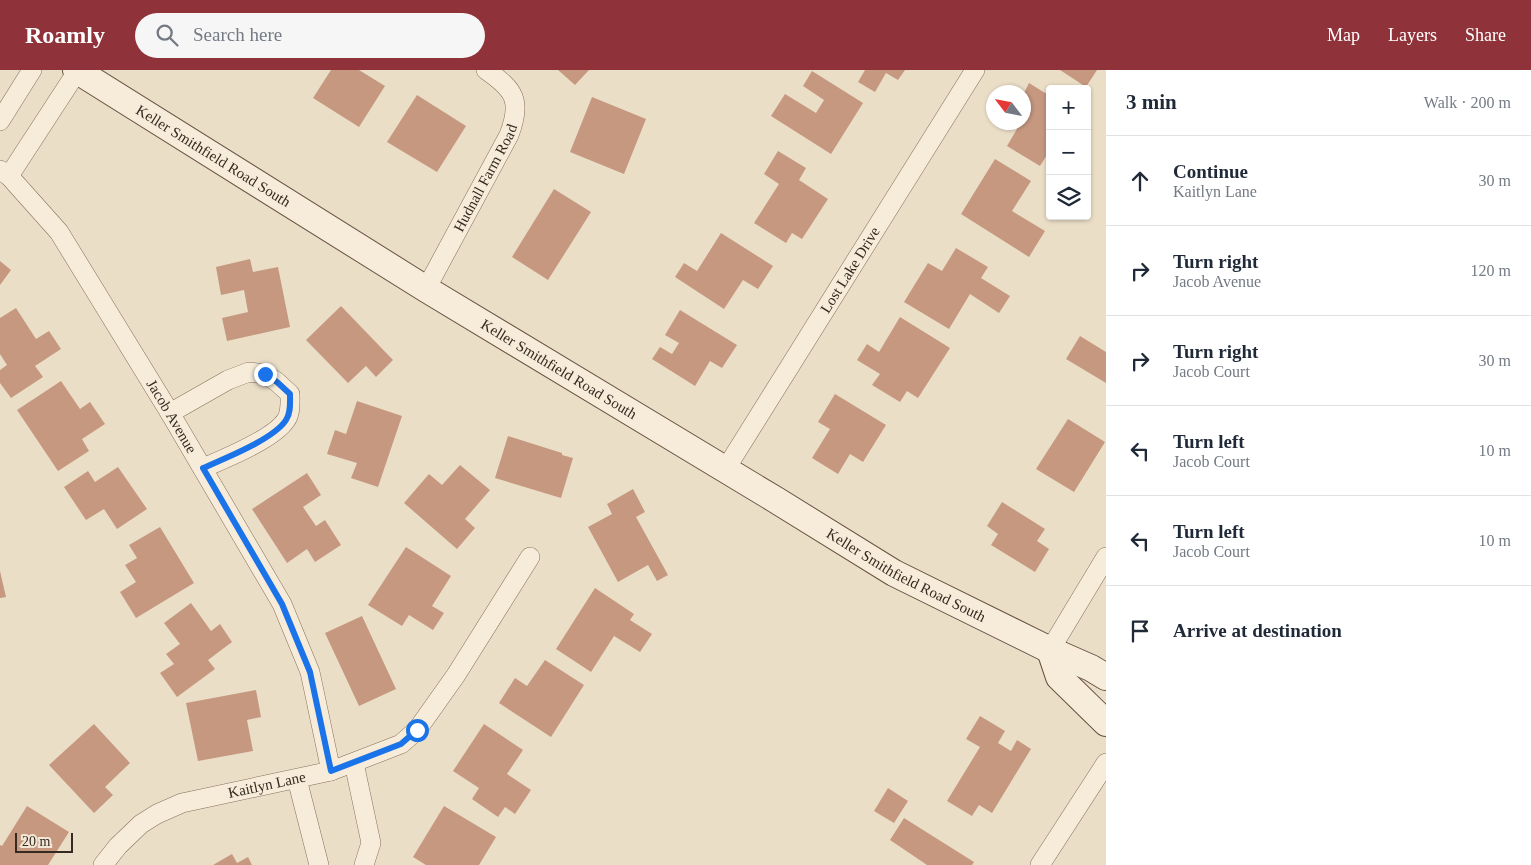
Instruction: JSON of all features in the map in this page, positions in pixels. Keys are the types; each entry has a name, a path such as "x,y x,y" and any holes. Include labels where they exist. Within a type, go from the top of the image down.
{"main road":[{"name":"Keller Smithfield Road South","path":"77,70 426,289 894,573 1106,677"},
{"path":"1050,650 1059,677 1106,723"}],"street":[{"path":"0,121 32,70"},
{"path":"5,173 77,70"},
{"name":"Hudnall Farm Road","path":"426,289 509,135 516,118 514,96 503,81 486,70"},
{"name":"Lost Lake Drive","path":"725,470 975,70"},
{"name":"Jacob Avenue","path":"5,173 59,232 203,468 282,604 310,672 331,771"},
{"path":"170,413 228,380 249,372 265,374 290,394 288,419 281,427 254,444 203,468"},
{"name":"Kaitlyn Lane","path":"103,865 118,846 141,824 157,814 182,804 331,771 401,744 417,730 456,675 530,557"},
{"path":"1050,650 1106,557"},
{"path":"354,763 371,843 364,865"},
{"path":"1040,865 1106,763"},
{"path":"297,779 319,865"}],"building":[{"path":"331,70 359,70 385,86 359,127 313,98"},
{"path":"558,70 589,70 575,85"},
{"path":"865,70 905,70 898,80 886,73 875,92 858,82"},
{"path":"1060,70 1097,70 1087,85 1083,85"},
{"path":"812,71 863,103 831,154 771,116 785,94 816,113 824,100 803,86"},
{"path":"1029,83 1046,94 1046,156 1040,166 1007,146 1016,130 1031,130 1031,85 1028,85"},
{"path":"417,95 466,126 437,172 387,142"},
{"path":"592,97 646,119 624,174 570,152"},
{"path":"778,151 806,168 799,180 828,199 802,239 792,233 786,243 754,223 779,184 764,174"},
{"path":"995,159 1031,181 1012,211 1045,231 1029,257 961,214"},
{"path":"554,189 591,212 548,280 512,257"},
{"path":"721,233 773,266 758,289 743,280 724,309 675,277 684,263 697,271"},
{"path":"956,248 988,267 981,278 1010,296 999,313 970,294 949,329 904,302 928,263 942,271"},
{"path":"250,259 253,272 278,267 290,327 227,341 222,318 248,312 244,290 221,295 216,267"},
{"path":"0,261 11,270 0,285"},
{"path":"341,306 393,360 376,377 366,366 348,383 306,340"},
{"path":"16,308 36,339 49,331 61,349 35,366 43,377 11,398 0,383 0,370 7,365 0,354 0,318"},
{"path":"680,310 737,345 722,368 710,361 695,386 652,359 660,347 672,354 679,343 665,335"},
{"path":"900,317 950,348 918,398 907,391 900,402 872,385 880,374 857,360 867,344 879,352"},
{"path":"1080,336 1106,352 1106,383 1066,359"},
{"path":"61,381 80,409 90,402 105,424 82,439 89,451 58,471 17,410"},
{"path":"835,394 886,425 863,462 850,454 838,474 812,458 830,429 818,422"},
{"path":"357,401 402,416 378,487 351,478 357,463 327,454 335,430 346,434"},
{"path":"1068,419 1105,442 1074,492 1036,469"},
{"path":"508,436 573,458 561,498 495,478"},
{"path":"460,465 490,490 465,519 475,528 457,549 404,503 429,474 442,485"},
{"path":"118,467 147,509 117,529 104,509 86,520 64,487 88,471 95,482"},
{"path":"307,473 321,495 303,507 316,526 325,520 341,545 315,562 307,549 287,563 252,509"},
{"path":"633,489 645,512 636,517 668,575 657,581 648,565 618,582 588,527 612,514 607,504"},
{"path":"1002,502 1045,529 1037,541 1049,549 1035,572 991,545 998,534 987,526"},
{"path":"160,527 194,583 136,618 120,592 136,582 125,565 137,558 129,545"},
{"path":"406,547 451,576 432,606 444,613 433,630 409,615 402,626 368,605"},
{"path":"0,571 6,597 0,598"},
{"path":"595,588 634,614 630,620 652,634 640,652 614,636 591,672 556,649"},
{"path":"191,603 211,631 220,624 232,642 208,660 215,669 177,697 160,673 174,664 166,654 180,644 164,623"},
{"path":"362,616 396,689 359,706 325,633"},
{"path":"545,660 584,685 551,737 499,703 515,678 527,686"},
{"path":"256,690 261,717 247,720 253,751 198,761 186,703"},
{"path":"980,716 1005,731 998,743 1011,751 1017,740 1031,749 992,813 979,805 972,816 947,801 980,747 966,739"},
{"path":"94,724 130,763 105,787 113,795 94,813 49,765"},
{"path":"484,724 523,750 507,774 531,790 515,814 505,807 498,817 472,799 479,788 453,771"},
{"path":"888,788 908,801 894,823 874,811"},
{"path":"27,806 69,832 48,865 0,865 0,845 2,846"},
{"path":"444,806 496,837 479,865 426,865 413,857"},
{"path":"904,818 974,862 972,865 927,865 890,840"},
{"path":"232,854 237,863 248,857 252,865 213,865"}],"route":[{"path":"265,374 290,394 288,419 281,427 254,444 203,468 282,604 310,672 331,771 401,744 417,730"}]}
